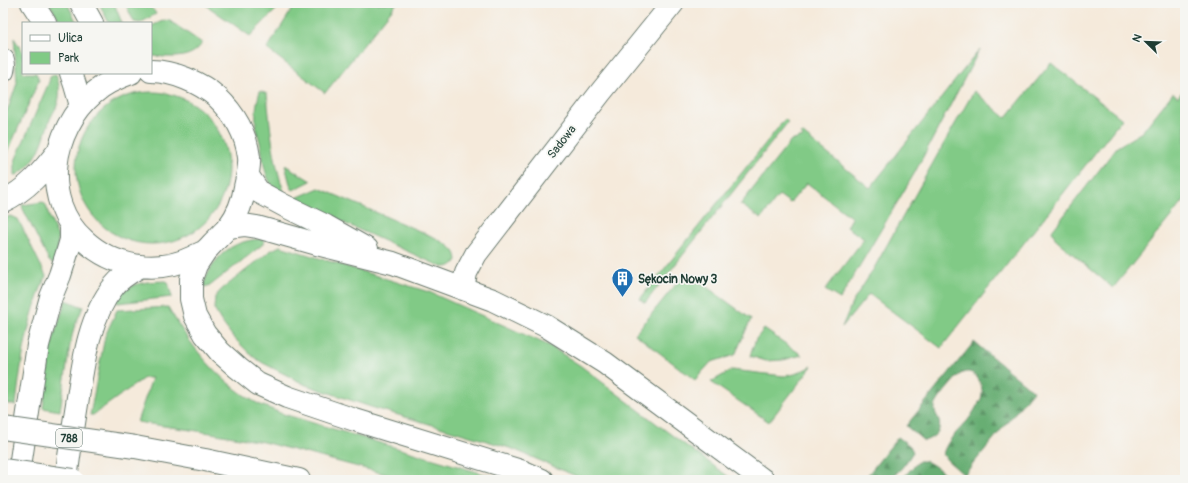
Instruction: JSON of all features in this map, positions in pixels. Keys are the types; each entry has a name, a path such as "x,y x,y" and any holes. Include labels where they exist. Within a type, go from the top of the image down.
{"main road":[{"path":"32,3 44,22"},
{"path":"81,3 91,22"},
{"name":"Sadowa","path":"463,289 466,273 476,254 601,92 673,3"},
{"path":"3,60 3,71"},
{"path":"152,71 170,74 192,81 209,90 225,105 237,121 245,139 249,158 248,176 244,197 237,213 228,227 206,250 196,265 192,279 191,298 195,316 205,334 220,352 258,384 287,397 524,472 542,480"},
{"path":"71,74 81,106"},
{"path":"3,201 14,196 31,183 45,168 59,150 72,120 81,106 107,83 129,74"},
{"path":"59,150 56,174 57,193 63,211 71,226 98,252 124,263 141,266 170,265 186,260 206,250"},
{"path":"248,176 259,192 326,226 393,263"},
{"path":"228,227 244,225 256,227 393,263 493,300 519,312 546,326 605,363 763,480"},
{"path":"18,480 38,345 51,296 68,250 71,226"},
{"path":"66,480 88,339 104,300 114,285 124,275 141,266"},
{"name":"788","path":"3,428 135,447 299,480"},
{"path":"3,470 73,480"}],"green space":[{"path":"49,3 67,3 76,22 60,22"},
{"path":"99,3 114,3 122,22 108,22"},
{"path":"125,3 147,5 156,14 142,22 134,22"},
{"path":"203,3 280,3 276,10 250,36"},
{"path":"296,3 397,3 325,93 267,49"},
{"path":"165,20 170,21 202,43 198,49 192,53 179,57 152,56 152,26"},
{"path":"14,38 22,50 22,74 36,74 39,80 7,154 3,175 3,118 17,83"},
{"path":"980,49 914,174 840,299 825,290 864,239 847,227 852,218 807,183 790,203 779,195 761,219 740,205 791,141 803,137 801,135 802,133 870,188"},
{"path":"1051,63 1122,119 941,348 869,294 842,327 852,303 873,270 974,91 1006,118"},
{"path":"56,74 59,87 59,100 50,119 42,144 35,158 23,171 15,176 15,161 50,77"},
{"path":"1185,88 1185,199 1113,288 1056,240 1052,231 1117,147 1142,132 1173,93 1178,97"},
{"path":"260,91 267,94 275,156 284,192 282,196 272,185 264,167 256,125 256,110"},
{"path":"152,92 181,98 188,101 206,114 219,132 222,139 228,168 222,197 219,204 206,222 188,235 181,238 152,244 123,238 116,235 98,222 85,204 82,197 76,168 82,139 85,132 98,114 116,101 123,98"},
{"path":"785,119 788,122 645,303 640,299"},
{"path":"285,165 311,181 293,190 291,188"},
{"path":"319,188 436,238 455,252 457,260 451,266 442,267 295,201 296,198"},
{"path":"43,202 46,205 58,237 56,265 49,261 22,205"},
{"path":"10,216 18,219 46,276 34,307 26,339 16,405 3,403 3,219"},
{"path":"259,239 265,240 262,245 211,285 204,287 210,270 219,257 237,244"},
{"path":"280,246 429,292 550,346 581,366 733,480 585,480 513,449 371,407 306,385 263,363 252,356 233,337 221,321 214,309 215,297 221,290 270,251"},
{"path":"686,272 751,319 735,355 711,362 695,380 635,334"},
{"path":"168,282 172,297 118,303 114,299 132,286 143,283"},
{"path":"66,300 83,307 74,328 70,345 60,411 43,408 50,353"},
{"path":"168,307 185,335 216,372 241,393 258,403 280,413 504,480 408,480 263,442 137,422 152,378 144,378 93,415 90,415 105,336 117,310"},
{"path":"764,329 802,355 783,360 766,361 750,356 756,339"},
{"path":"974,342 1033,391 964,475 947,460 943,454 947,444 970,418 980,401 982,389 978,378 968,372 963,373 957,377 945,391 935,407 940,425 936,434 931,438 924,441 906,426"},
{"path":"812,366 769,422 711,382 732,370 784,376 795,374"},
{"path":"898,437 910,446 913,452 903,467 894,476 888,479 876,480 867,476"},
{"path":"919,461 926,461 954,480 903,480 908,472"}],"place":[{"name":"Sękocin Nowy 3","path":"622,298"}]}
